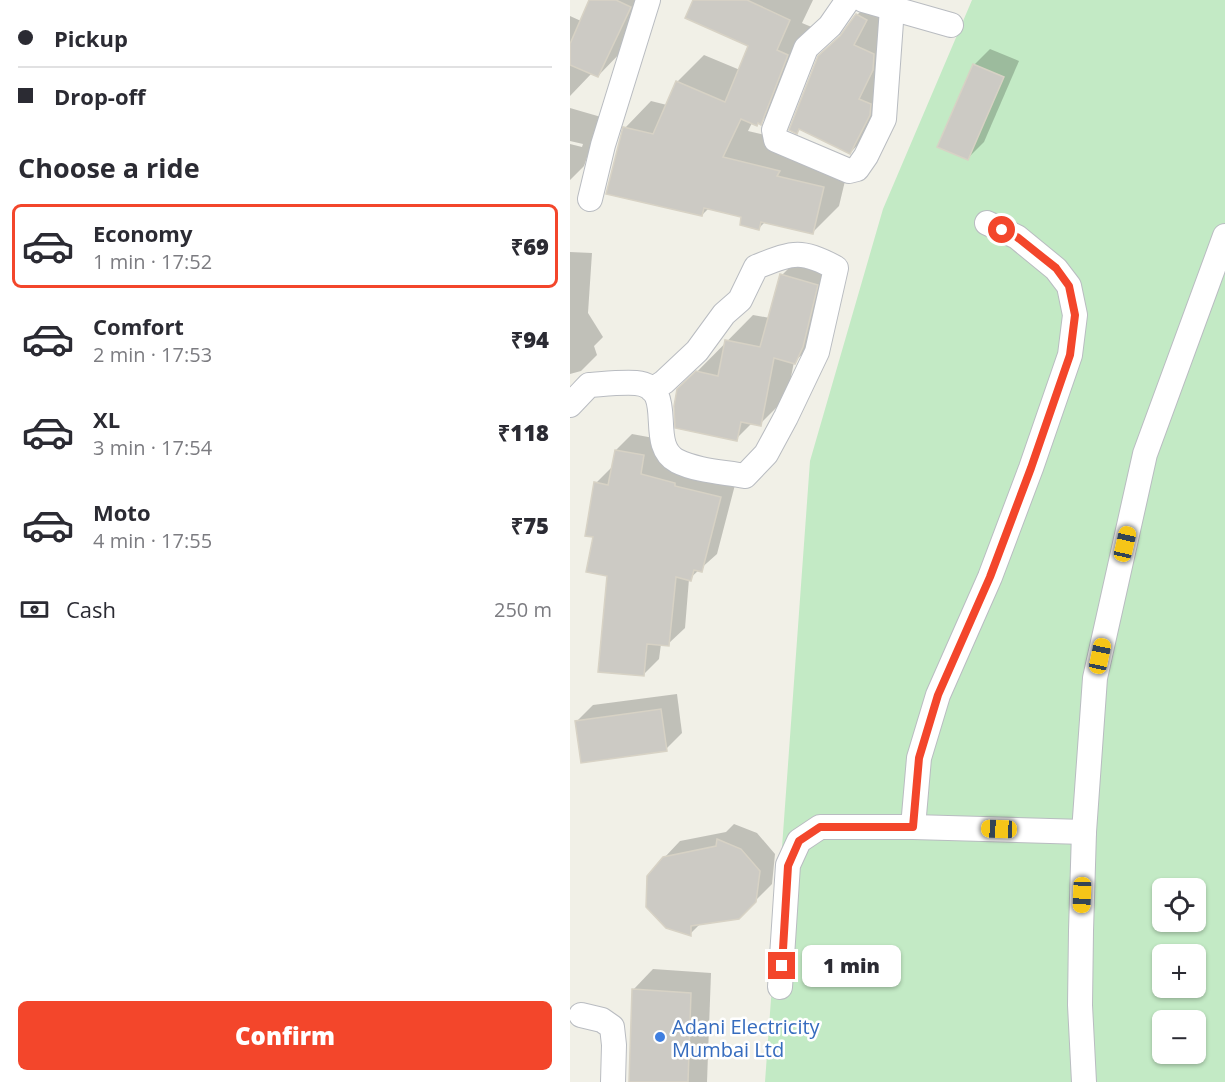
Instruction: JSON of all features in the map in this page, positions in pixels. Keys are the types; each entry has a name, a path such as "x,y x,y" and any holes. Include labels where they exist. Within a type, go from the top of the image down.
{"street":[{"path":"590,199 603,145 648,0"},
{"path":"848,0 830,26 806,48 774,130 776,140 849,171 857,169 866,156 884,119 892,8"},
{"path":"863,0 951,25"},
{"path":"913,827 919,758 938,695 990,577 1031,468 1070,355 1075,315 1069,286 1056,268 1017,237 987,224"},
{"path":"1084,1082 1080,1005 1084,832 1095,678 1145,454 1225,236"},
{"path":"570,405 589,385 638,383 652,390 659,397 663,446 676,460 710,470 745,476 766,454 817,352 836,268 817,258 790,254 756,267 740,300 724,314 697,351 664,382 652,390"},
{"path":"780,987 788,866 799,841 820,827 1084,832"},
{"path":"581,1015 602,1020 612,1027 613,1082"}],"green space":[{"path":"972,0 1225,0 1225,1082 765,1082 810,461 883,209"}],"building":[{"path":"589,0 616,0 631,7 598,77 570,65 570,44"},
{"path":"693,0 747,0 790,20 777,50 788,55 761,125 758,123 757,126 741,119 723,157 780,171 777,176 824,187 813,234 761,222 759,230 740,225 741,217 704,208 702,216 606,194 623,127 653,134 676,81 725,102 748,46 685,18"},
{"path":"856,14 867,20 854,45 874,54 873,70 859,99 871,104 870,115 850,154 799,129 797,134 789,130 818,56 840,36"},
{"path":"973,64 1004,77 968,160 937,147"},
{"path":"780,274 818,285 803,347 795,364 774,358 761,426 741,422 737,441 675,428 674,406 677,389 696,371 718,376 725,340 760,347"},
{"path":"615,450 644,455 641,474 675,483 675,486 721,497 702,572 694,570 691,581 676,577 669,646 647,644 644,676 598,672 607,576 586,572 593,537 585,536 594,482 608,485"},
{"path":"661,709 667,751 581,763 575,721"},
{"path":"717,839 741,849 760,871 756,902 739,919 691,926 691,936 666,928 646,907 647,876 663,857 716,846"},
{"name":"Adani Electricity Mumbai Ltd","path":"632,989 691,993 688,1082 629,1082"}],"place":[{"name":"Adani Electricity Mumbai Ltd","path":"660,1037"}],"route":[{"path":"782,966 788,866 799,841 820,827 913,827 919,758 938,695 990,577 1056,400 1070,355 1075,315 1069,286 1056,268 1017,237 1002,230"}]}
